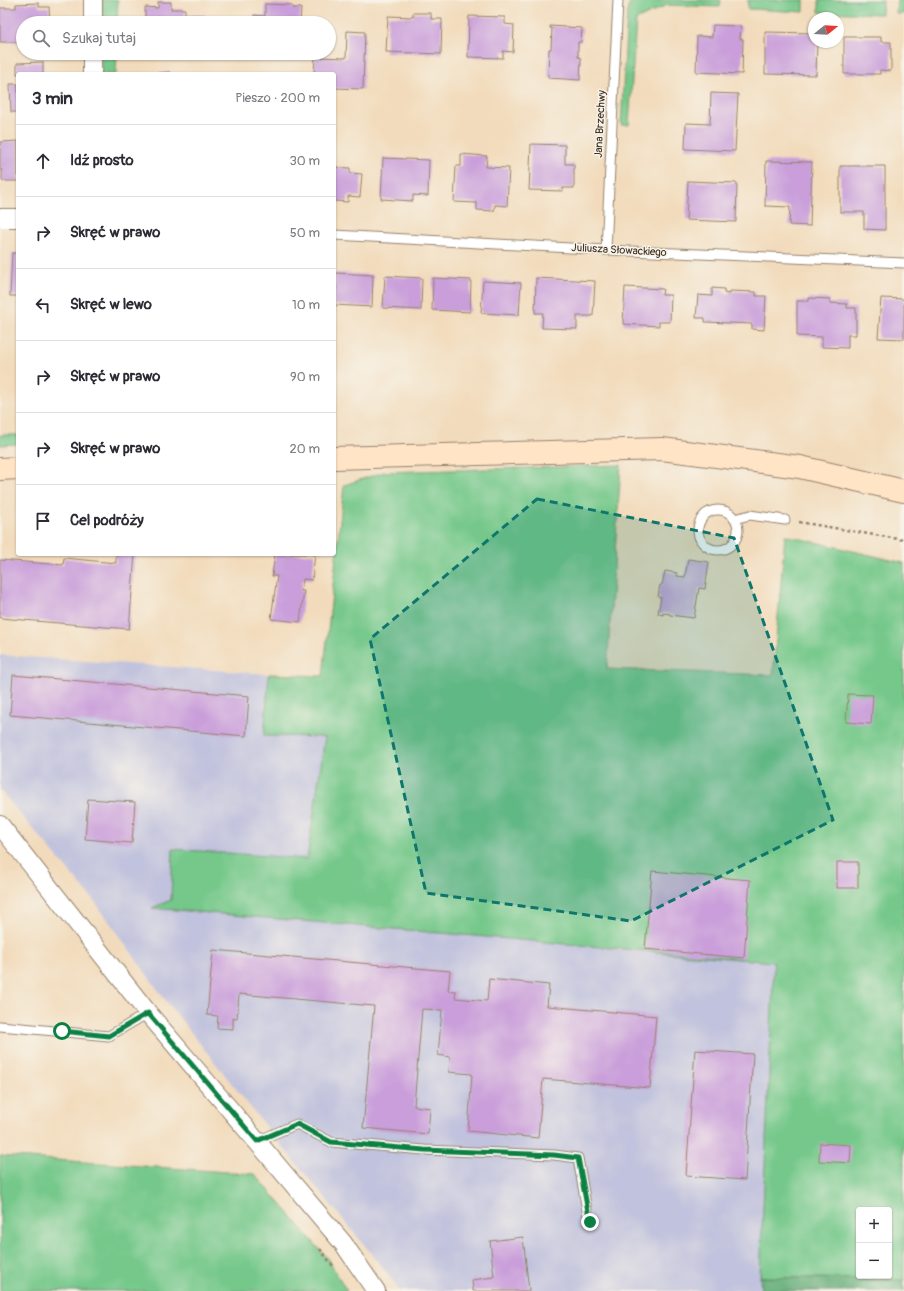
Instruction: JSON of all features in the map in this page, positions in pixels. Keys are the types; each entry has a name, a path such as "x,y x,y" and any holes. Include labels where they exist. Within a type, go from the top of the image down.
{"street":[{"path":"93,0 93,16"},
{"path":"92,60 92,72"},
{"path":"0,218 16,218"},
{"path":"336,458 662,449 800,467 904,491"},
{"path":"0,469 16,468"},
{"path":"0,824 148,1013 343,1243 376,1291"}],"lane":[{"name":"Jana Brzechwy","path":"606,250 618,0"},
{"name":"Juliusza Słowackiego","path":"336,235 606,250 904,263"},
{"path":"724,510 734,519 738,532 732,544 720,550 707,547 703,543 698,531 698,525 705,514 711,511 724,510"},
{"path":"734,519 750,515 785,520"},
{"path":"0,1026 109,1036 148,1013"},
{"path":"257,1141 297,1124 331,1142 424,1150 554,1155 578,1158 590,1222"}],"path":[{"path":"785,520 904,540"}],"highlighted area":[{"path":"537,499 734,538 833,820 631,921 426,893 370,639"}],"shaded area":[{"path":"0,655 269,674 264,736 325,737 307,859 173,849 171,900 153,908 774,962 760,1277 761,1291 400,1291 381,1265 271,1133 163,997 96,903 0,790"}],"green space":[{"path":"102,0 118,0 117,16 102,16"},
{"path":"632,0 721,0 720,7 667,5 636,20 629,125 621,125 627,14 628,7"},
{"path":"748,0 804,0 804,12 748,9"},
{"path":"819,0 883,0 882,14 819,12"},
{"path":"897,0 904,0 904,14 896,14"},
{"path":"101,60 117,60 116,72 101,72"},
{"path":"0,435 16,435 16,444 0,445"},
{"path":"621,465 607,669 773,675 785,535 904,563 904,1280 856,1279 760,1277 774,962 152,908 171,900 173,849 307,859 325,737 264,736 269,674 323,676 344,485 384,472"},
{"path":"0,1156 255,1174 327,1258 347,1291 0,1291"},
{"path":"760,1277 904,1280 904,1291 761,1291"}],"building":[{"path":"158,2 171,2 171,9 185,9 185,15 205,16 145,16 145,7 158,8"},
{"path":"39,3 39,7 49,7 50,16 16,16 16,42 0,42 0,8 16,8 16,4"},
{"path":"265,4 292,5 292,8 301,8 300,16 265,16"},
{"path":"413,13 431,13 431,19 442,19 441,54 386,52 388,16 413,17"},
{"path":"469,16 505,17 505,24 514,25 513,52 503,51 503,58 468,57"},
{"path":"713,25 741,26 740,39 743,39 742,74 696,72 697,36 712,37"},
{"path":"550,26 582,28 581,42 578,42 578,57 581,58 580,80 548,78 549,49 551,49 552,28 550,28"},
{"path":"347,31 365,32 363,89 336,88 336,72 314,72 315,60 336,60 336,58 346,58"},
{"path":"765,32 808,33 808,48 817,48 816,75 765,74"},
{"path":"844,37 881,37 881,42 891,42 891,71 880,70 880,74 844,74"},
{"path":"43,62 43,72 17,72 17,63"},
{"path":"10,84 16,84 16,112 11,112"},
{"path":"711,93 738,94 735,151 685,149 686,123 710,124"},
{"path":"16,141 16,181 2,181 2,170 0,170 0,142"},
{"path":"531,144 565,145 565,164 574,164 574,188 563,188 563,191 529,190"},
{"path":"461,154 487,156 486,167 509,168 507,206 495,205 494,211 477,210 477,203 454,202 456,166 461,166"},
{"path":"383,158 429,160 428,196 413,195 413,201 381,199"},
{"path":"766,161 812,162 810,226 789,225 790,207 765,206"},
{"path":"840,166 885,166 885,230 864,229 864,212 840,212"},
{"path":"336,167 350,168 350,173 362,174 360,197 348,196 348,202 336,201"},
{"path":"688,181 737,183 736,222 686,220"},
{"path":"12,253 16,253 16,296 10,296"},
{"path":"336,273 373,275 372,307 336,305"},
{"path":"385,276 422,278 421,310 383,308"},
{"path":"433,278 471,280 470,312 432,310"},
{"path":"536,278 595,281 593,316 577,316 577,329 542,328 543,313 535,313"},
{"path":"483,281 521,283 519,315 481,313"},
{"path":"625,287 663,289 662,295 671,295 670,322 659,322 659,326 623,324"},
{"path":"712,288 724,289 724,293 729,294 729,291 756,292 756,296 766,296 764,330 752,329 752,324 705,322 705,318 696,318 698,295 712,296"},
{"path":"809,298 830,299 830,303 847,304 847,308 856,308 856,335 848,335 848,348 822,347 822,337 797,336 797,301 809,301"},
{"path":"881,298 904,299 904,339 878,338"},
{"path":"116,556 135,556 129,629 0,618 0,560 63,565 64,558 116,563"},
{"path":"275,556 315,556 312,580 303,579 301,591 304,591 300,622 271,619 277,576 272,576"},
{"path":"688,559 709,562 705,589 699,588 694,618 663,613 663,615 658,614 661,597 658,597 665,571 677,573 677,576 685,577"},
{"path":"13,675 249,696 246,736 10,715"},
{"path":"848,694 873,695 871,724 846,722"},
{"path":"88,799 135,802 132,843 85,839"},
{"path":"837,862 858,862 858,888 837,888"},
{"path":"652,871 750,880 744,958 645,949"},
{"path":"213,950 450,971 448,991 456,991 455,998 487,1001 489,979 549,985 547,1006 656,1016 650,1088 543,1079 538,1138 468,1131 472,1074 449,1072 450,1057 438,1055 442,1010 422,1009 414,1106 430,1108 428,1134 363,1128 374,1006 239,994 237,1018 233,1018 233,1029 217,1028 218,1016 207,1015"},
{"path":"695,1050 753,1054 745,1180 686,1176"},
{"path":"820,1143 851,1145 850,1163 819,1161"},
{"path":"523,1237 529,1291 473,1291 472,1280 494,1277 490,1241"}],"route":[{"path":"62,1031 109,1036 148,1013 257,1141 297,1124 331,1142 424,1150 554,1155 578,1158 590,1222"}]}
